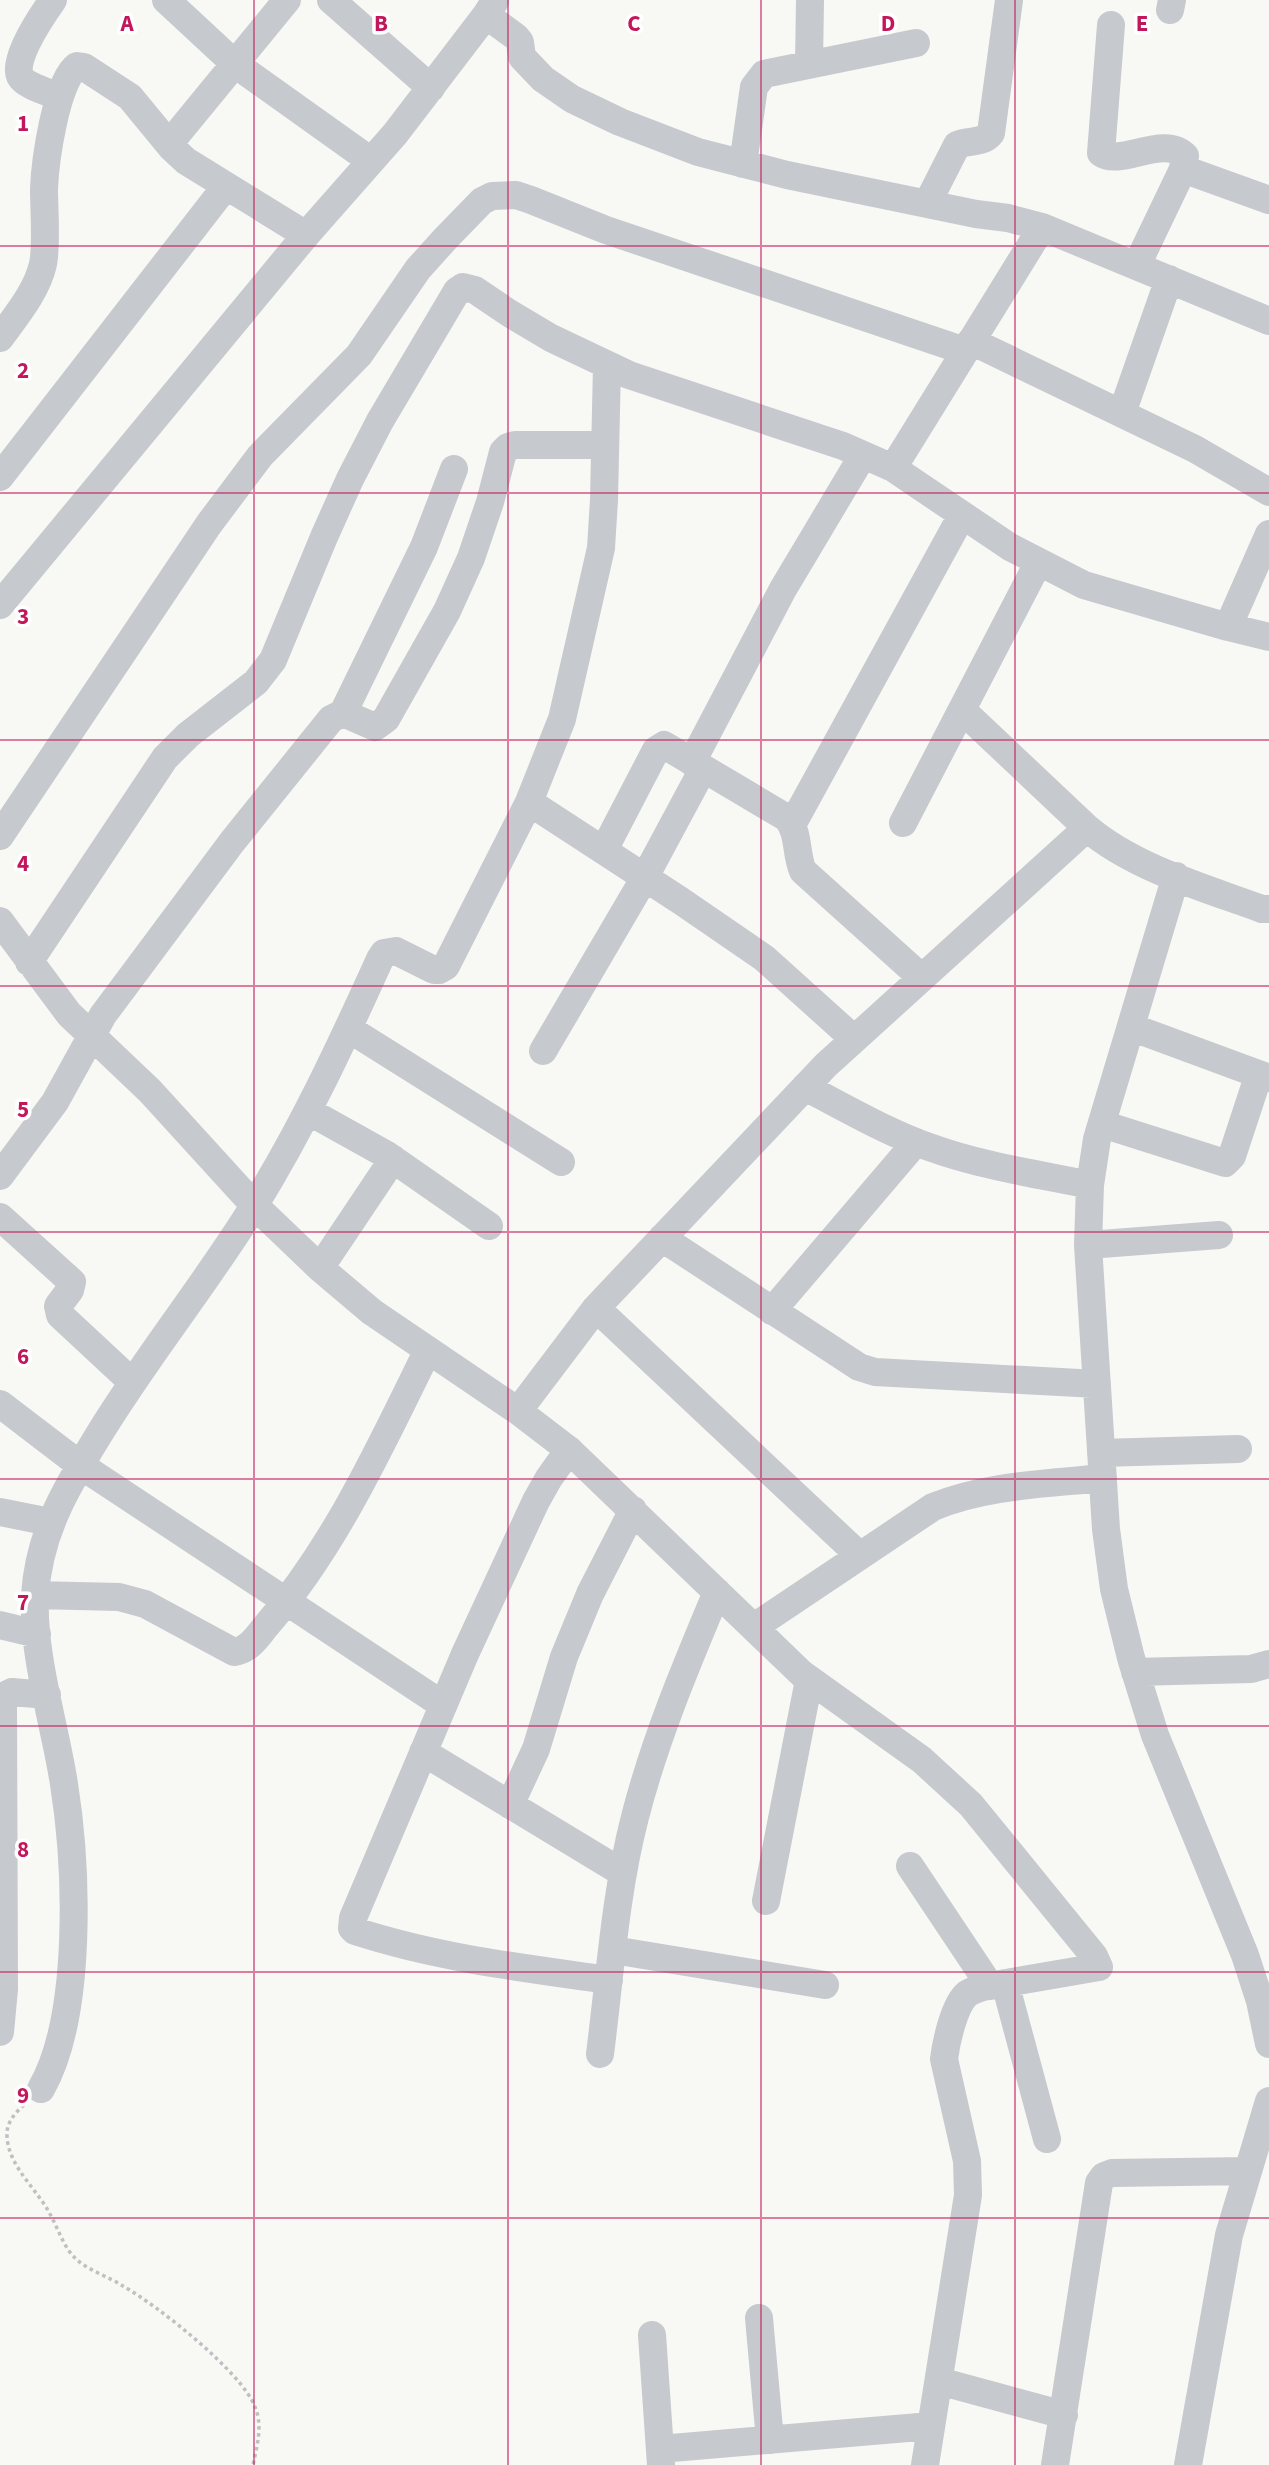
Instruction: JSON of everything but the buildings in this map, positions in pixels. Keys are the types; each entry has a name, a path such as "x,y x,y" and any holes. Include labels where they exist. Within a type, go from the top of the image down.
{"street":[{"path":"52,0 27,43 18,69 20,78 59,97"},
{"path":"166,0 235,64 371,162"},
{"path":"169,144 287,0"},
{"path":"331,0 431,88"},
{"path":"809,64 810,0"},
{"path":"927,204 957,145 965,141 980,140 991,133 1009,0"},
{"path":"0,605 306,235 371,162 431,88 490,8 520,42 522,57 543,79 572,99 620,122 698,152 743,164 1042,227 1269,321"},
{"path":"1111,25 1101,153 1110,157 1159,149 1175,150 1185,156 1183,169 1137,265"},
{"path":"743,164 754,87 764,74 916,43"},
{"path":"0,338 30,293 44,261 44,184 59,97 72,69 77,66 84,67 130,97 186,161 306,235"},
{"path":"1183,169 1269,200"},
{"path":"0,477 226,186"},
{"path":"0,836 209,524 260,456 359,355 418,269 482,201 492,196 516,195 606,230 968,346 1122,413 1195,449 1269,492"},
{"path":"893,468 1042,227"},
{"path":"1122,413 1169,279"},
{"path":"29,962 165,758 188,735 256,682 273,660 350,479 380,421 457,290 463,287 475,289 551,338 607,365 893,468 1038,563 1084,585 1269,637"},
{"path":"41,2088 59,2041 68,1997 74,1933 73,1863 65,1785 37,1634 35,1595 40,1559 50,1521 80,1465 132,1382 254,1205 308,1111 384,953 396,951 434,970 446,966 529,802 562,719 601,548 607,365"},
{"path":"344,713 375,727 386,719 452,600 471,558 490,502 501,458 508,446 604,446"},
{"path":"543,1051 645,877 783,589 863,455"},
{"path":"0,1176 55,1102 103,1015 232,842 331,719 344,713 424,547 454,469"},
{"path":"792,825 962,514"},
{"path":"1228,627 1269,534"},
{"path":"903,824 1038,563"},
{"path":"962,710 1087,828 1112,846 1176,876 1262,909 1269,909"},
{"path":"604,850 656,750 664,745 778,812 792,825 797,835 798,860 803,871 922,978"},
{"path":"529,802 764,958 854,1040"},
{"path":"518,1411 596,1308 805,1087 1087,828"},
{"path":"1176,876 1102,1124 1090,1185 1088,1245 1102,1465 1114,1589 1135,1672 1155,1735 1260,1975 1260,2001 1269,2044"},
{"path":"0,921 69,1014 150,1091 254,1205 320,1268 372,1312 518,1411 569,1450 809,1679 922,1760 971,1805 1088,1946 1099,1967 975,1990 961,2001 946,2042 944,2059 947,2079 967,2161 969,2186 925,2465"},
{"path":"1102,1124 1225,1163 1232,1156 1264,1076 1131,1027"},
{"path":"349,1029 561,1162"},
{"path":"805,1087 916,1142 957,1156 1090,1185"},
{"path":"308,1111 393,1159 489,1226"},
{"path":"772,1311 916,1142"},
{"path":"320,1268 393,1159"},
{"path":"0,1217 72,1282 70,1290 58,1306 60,1315 132,1382"},
{"path":"1088,1245 1219,1235"},
{"path":"662,1238 859,1367 875,1372 1097,1384"},
{"path":"596,1308 860,1556"},
{"path":"35,1595 119,1597 145,1604 234,1652 248,1647 287,1602 337,1526 369,1470 428,1350"},
{"path":"0,1404 80,1465 443,1706"},
{"path":"754,1627 933,1507 957,1497 1102,1465 1238,1449"},
{"path":"569,1450 536,1501 423,1752 353,1918 352,1928 409,1947 454,1958 609,1980"},
{"path":"510,1805 536,1749 564,1657 590,1594 633,1510"},
{"path":"0,1512 50,1521"},
{"path":"600,2054 623,1872 634,1819 674,1692 717,1592"},
{"path":"0,1625 37,1634"},
{"path":"1135,1672 1251,1669 1269,1664"},
{"path":"766,1900 809,1679"},
{"path":"0,2032 4,1989 3,1701 7,1693 12,1692 47,1695"},
{"path":"423,1752 623,1872"},
{"path":"910,1866 997,1985 1047,2139"},
{"path":"613,1950 825,1985"},
{"path":"1188,2465 1229,2235 1269,2101"},
{"path":"1055,2465 1099,2182 1112,2173 1248,2171"},
{"path":"759,2318 770,2440"},
{"path":"652,2335 661,2457 770,2440 932,2426"},
{"path":"939,2381 1064,2415"}],"path":[{"path":"15,2113 6,2133 8,2146 15,2163 51,2216 66,2248 78,2261 149,2303 228,2368 246,2388 257,2410 259,2433 253,2465"}]}
